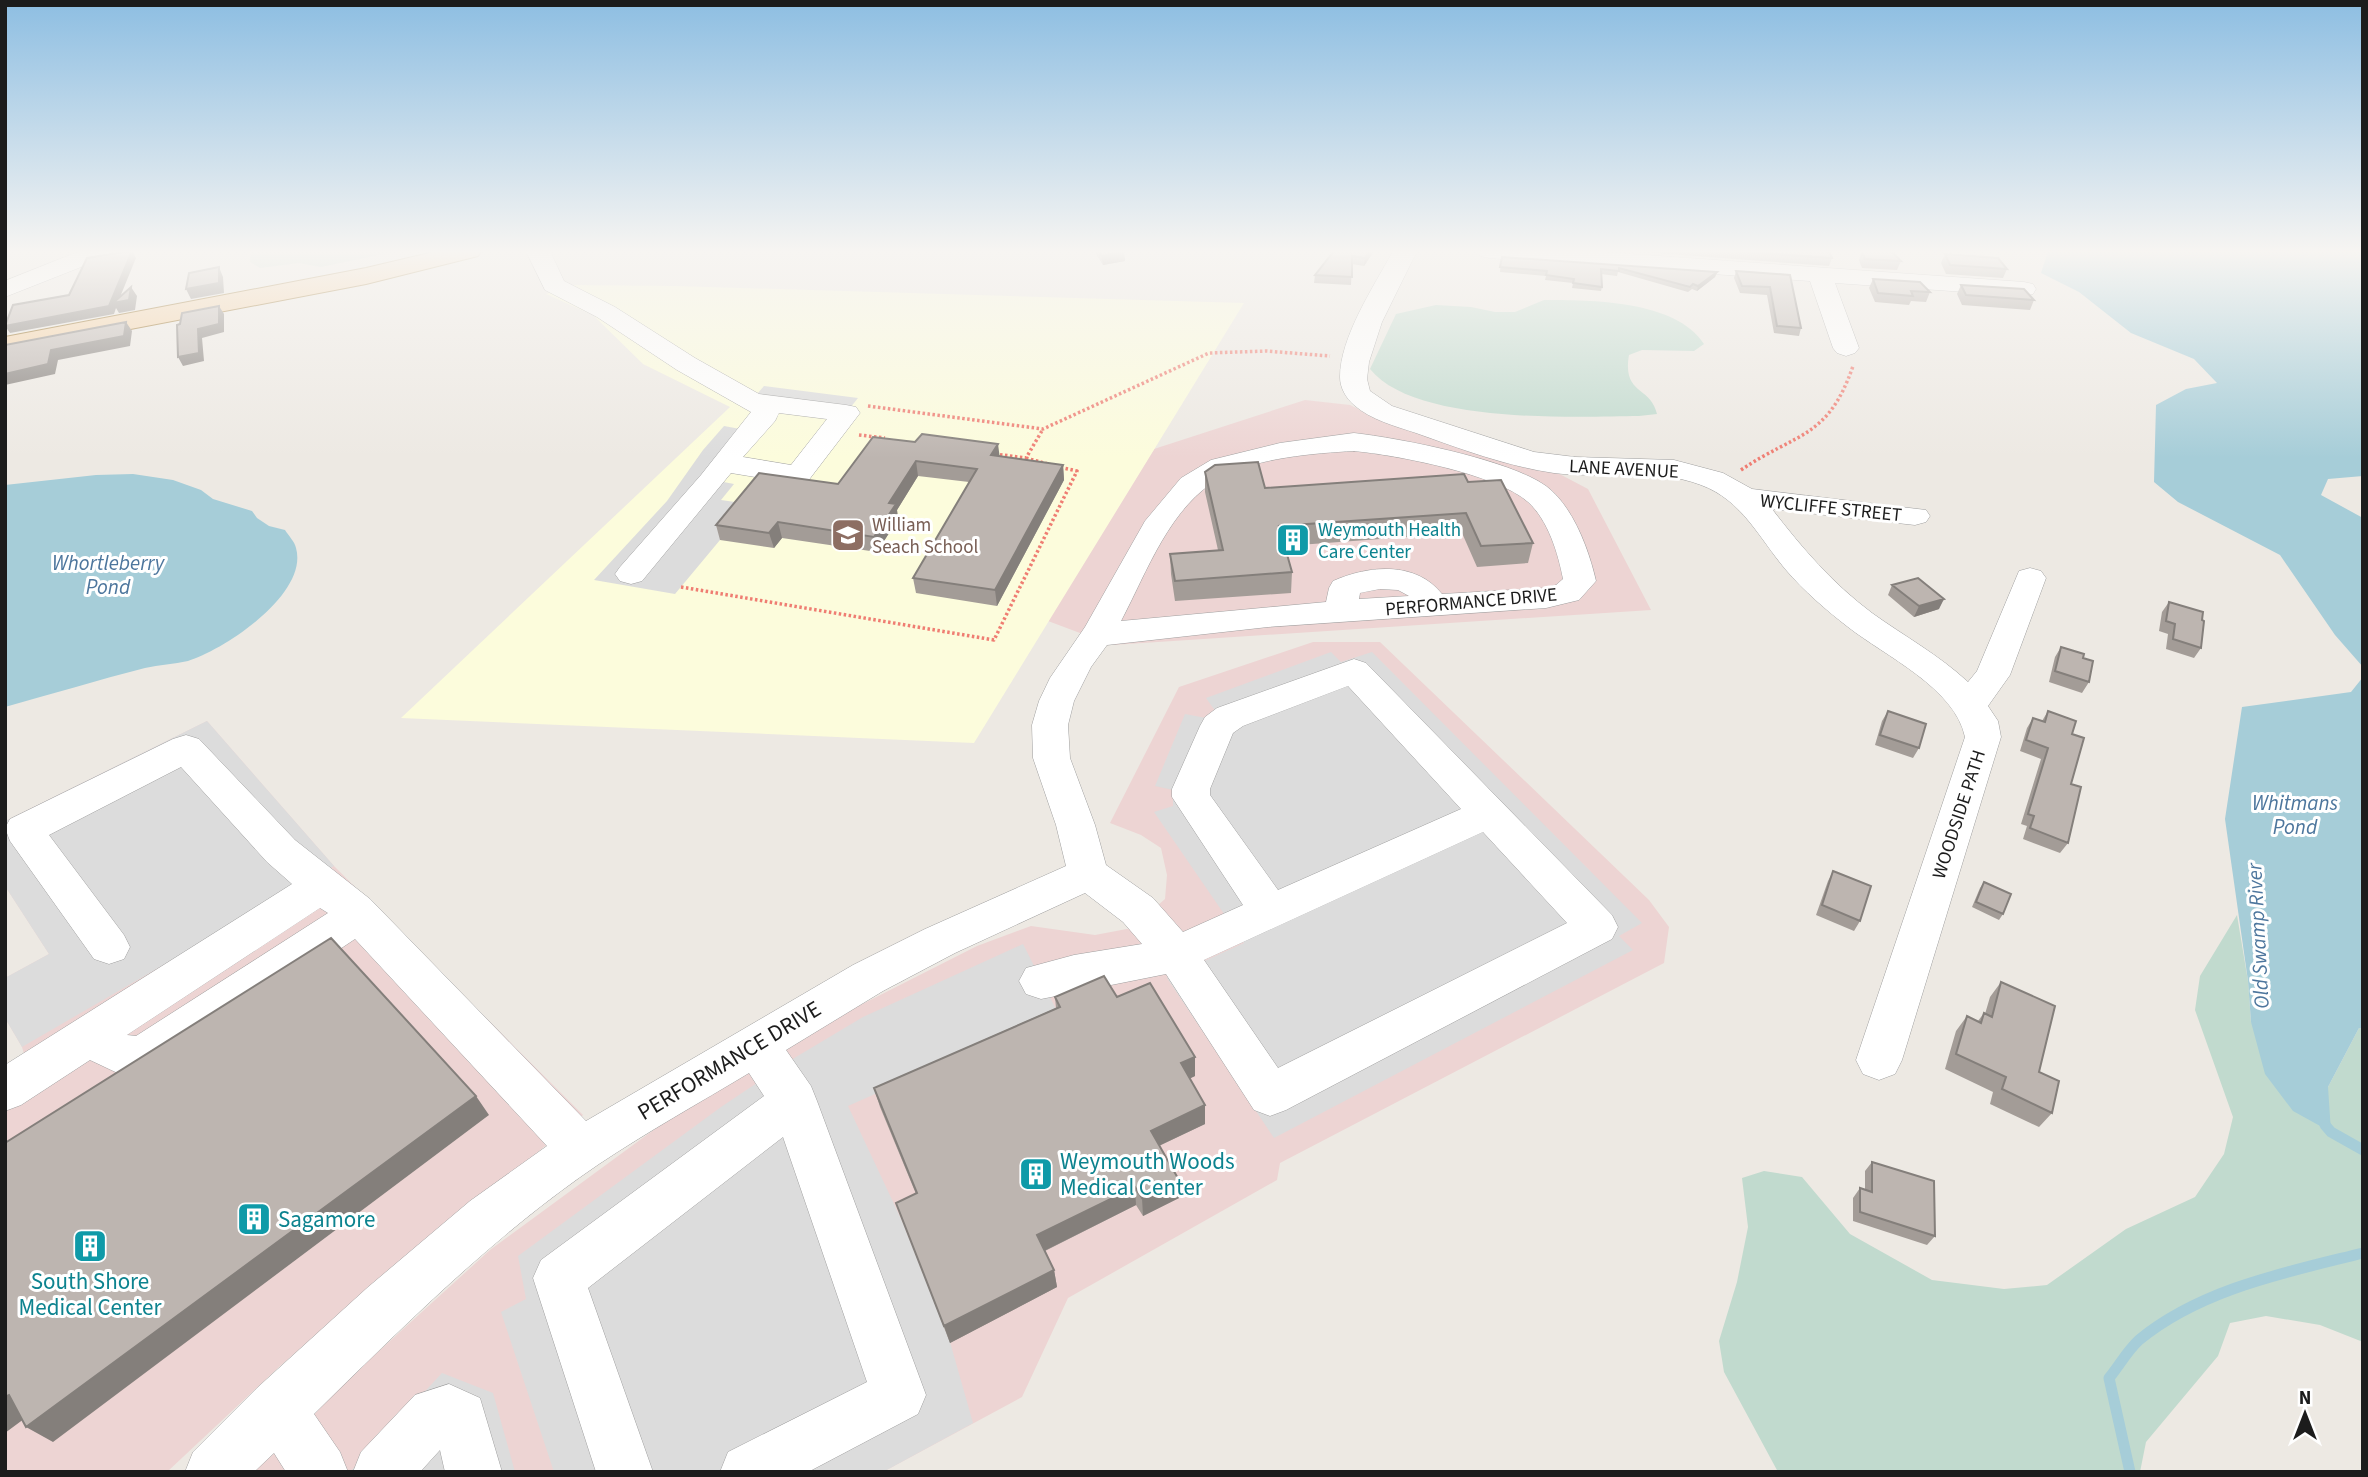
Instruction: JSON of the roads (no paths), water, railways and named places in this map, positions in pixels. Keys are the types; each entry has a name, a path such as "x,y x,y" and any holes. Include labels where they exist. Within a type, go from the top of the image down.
{"main road":[{"path":"5,345 136,320"}],"street":[{"path":"618,320 686,364 764,408 765,415 631,574"},
{"name":"LANE AVENUE","path":"1372,320 1353,372 1356,392 1382,412 1529,460 1581,466 1670,468 1736,490"},
{"path":"1836,320 1846,348"},
{"path":"723,463 799,474 846,413 751,401"},
{"name":"PERFORMANCE DRIVE","path":"213,1472 276,1408 386,1307 488,1218 580,1149 868,978 940,941 1088,874 1073,818 1050,755 1051,719 1059,696 1081,655 1097,635 1170,505 1208,471 1234,461 1351,442 1379,443 1516,481 1537,493 1556,520 1577,565 1580,581 1567,593 1546,598 1433,605"},
{"path":"1736,490 1814,580 1871,628 1944,681 1970,704 1993,675 2030,578"},
{"name":"WYCLIFFE STREET","path":"1736,490 1915,516"},
{"path":"1097,635 1268,616 1341,611 1345,588 1356,582 1402,579 1417,586 1433,605"},
{"path":"1088,874 1138,909 1176,954 1270,1096 1597,927 1354,671 1230,717 1218,726 1191,789 1191,797 1271,913"},
{"name":"WOODSIDE PATH","path":"1879,1060 1983,737 1983,728 1970,704"},
{"path":"109,947 24,830 186,748 281,851 358,915 580,1149"},
{"path":"1041,981 1086,970 1149,963 1176,954 1488,814"},
{"path":"5,1090 321,886"},
{"path":"88,1036 126,1057 144,1055 358,915"},
{"path":"748,1472 899,1395 794,1101 756,1045"},
{"path":"625,1472 559,1278 794,1101"},
{"path":"276,1408 320,1472"},
{"path":"381,1472 435,1415 449,1412 460,1418 474,1472"}],"water":[{"path":"2114,320 2363,320 2363,476 2328,479 2321,495 2363,518 2363,667 2335,635 2280,555 2178,502 2154,482 2156,405 2186,389 2217,383 2194,359 2131,333"},
{"name":"Whortleberry Pond","path":"133,474 173,480 201,490 213,499 252,511 269,526 285,530 296,548 297,566 290,584 260,618 204,655 5,707 5,485 96,475"},
{"name":"Whitmans Pond","path":"2363,677 2363,1029 2359,1028 2328,1087 2331,1132 2293,1111 2265,1074 2251,1022 2248,981 2225,819 2242,707 2351,692"}],"waterway":[{"name":"Old Swamp River","path":"2325,1125 2331,1132 2363,1150"},
{"name":"Old Swamp River","path":"2130,1472 2109,1378 2139,1340 2163,1322 2217,1295 2275,1275 2363,1253"}],"place":[{"name":"William Seach School","path":"848,535"},
{"name":"Weymouth Health Care Center","path":"1293,540"},
{"name":"Weymouth Woods Medical Center","path":"1036,1174"},
{"name":"Sagamore","path":"254,1219"},
{"name":"South Shore Medical Center","path":"90,1246"}]}
